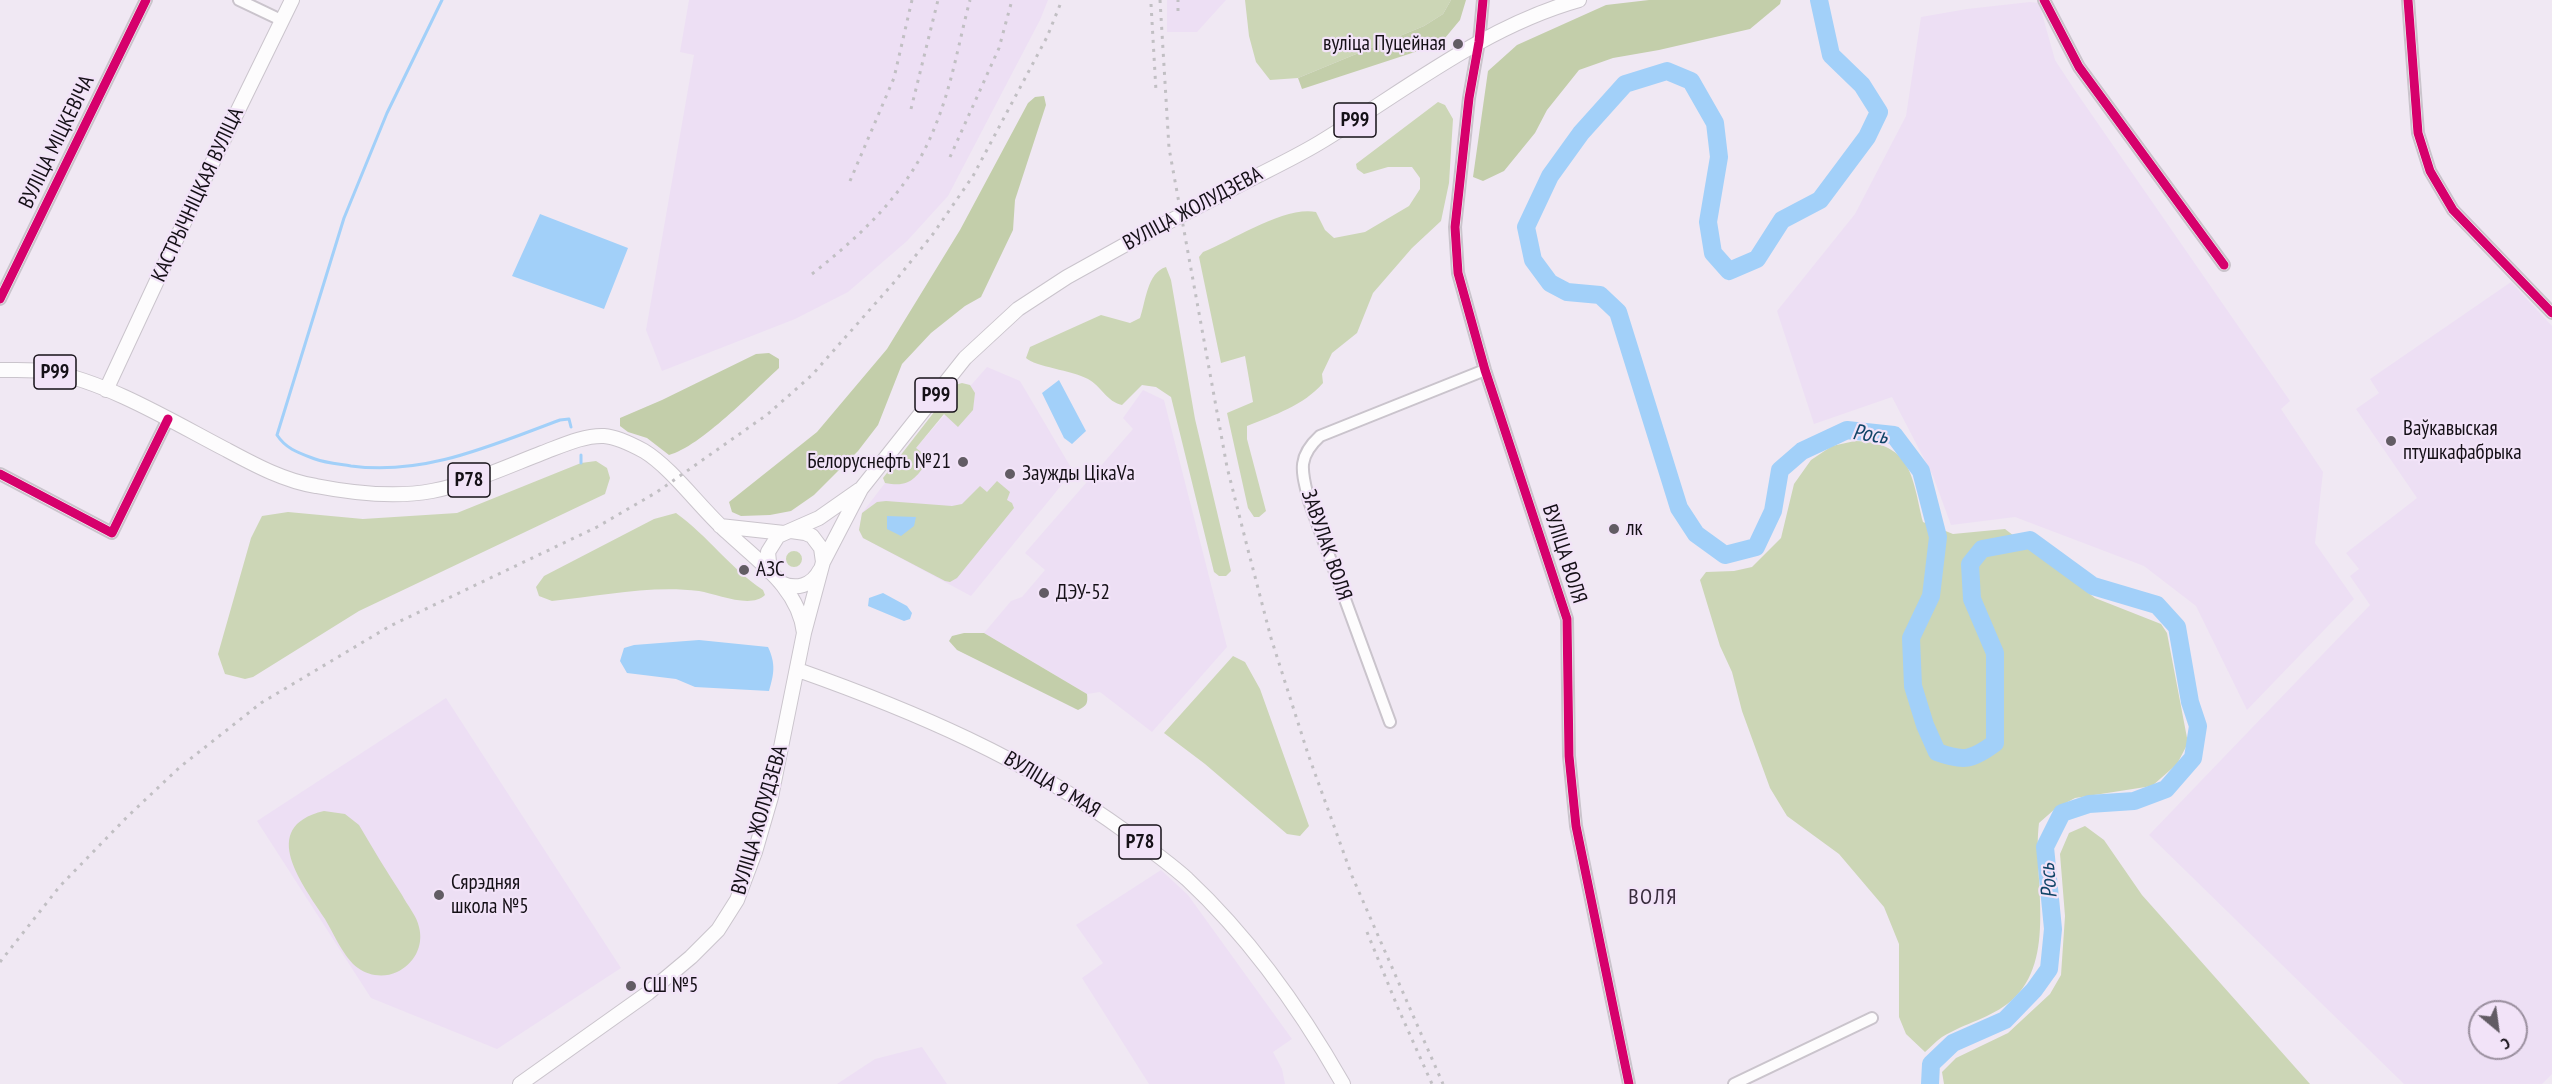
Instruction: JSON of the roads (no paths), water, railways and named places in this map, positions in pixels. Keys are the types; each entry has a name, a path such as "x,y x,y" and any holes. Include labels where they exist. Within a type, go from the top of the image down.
{"main road":[{"name":"КАСТРЫЧНІЦКАЯ ВУЛІЦА","path":"106,390 292,0"},
{"name":"ВУЛІЦА ЖОЛУДЗЕВА","path":"861,489 965,358 1018,309 1067,277 1130,242 1317,144 1479,42 1520,21 1579,0"},
{"name":"Р99","path":"0,370 48,371 77,378 106,390"},
{"name":"Р78","path":"106,390 263,468 314,486 393,494 431,491 478,478 568,443 605,436 645,452 770,572 799,608 804,633"},
{"name":"Р99","path":"787,532 819,518 861,489"},
{"name":"Р99","path":"822,565 861,489"},
{"path":"720,526 805,533 812,536 821,548 822,565 808,584 794,587 781,583"},
{"path":"770,572 767,559 770,546 787,532"},
{"name":"Р78","path":"798,670 804,633 822,565"},
{"name":"ВУЛІЦА ЖОЛУДЗЕВА","path":"520,1084 648,993 691,957 726,920 741,891 768,808 798,670"},
{"name":"ВУЛІЦА 9 МАЯ","path":"798,670 946,728 1015,761 1092,807 1134,838 1187,879 1230,924 1314,1032 1343,1084"}],"street":[{"name":"ВУЛІЦА МІЦКЕВІЧА","path":"0,299 147,0"},
{"path":"239,0 281,20"},
{"name":"ВУЛІЦА ВОЛЯ","path":"1483,0 1479,42 1469,98 1455,227 1458,273 1485,370 1567,619 1569,756 1576,826 1629,1084"},
{"path":"2044,0 2079,67 2224,265"},
{"path":"2408,0 2418,133 2430,171 2453,210 2552,313"},
{"name":"ЗАВУЛАК ВОЛЯ","path":"1390,722 1309,501 1303,476 1303,458 1309,446 1320,436 1485,370"},
{"path":"0,474 111,533 168,419"},
{"path":"1734,1084 1872,1018"}],"water":[{"path":"540,214 628,248 604,309 512,276"},
{"path":"1059,380 1086,431 1072,444 1064,438 1042,393"},
{"path":"887,516 916,517 914,526 901,536 887,529"},
{"path":"883,593 907,606 912,613 910,619 904,621 868,606 869,598"},
{"path":"699,640 768,647 773,669 769,691 695,687 676,679 627,673 620,661 624,648 634,645"}],"waterway":[{"path":"442,0 387,113 344,218 277,435 289,447 315,459 351,466 378,468 405,467 458,456 560,420 569,419 571,427"},
{"name":"Рось","path":"1819,0 1831,55 1862,85 1879,112 1867,137 1820,200 1782,220 1757,259 1729,271 1713,253 1708,222 1719,157 1715,123 1691,81 1667,71 1625,84 1581,133 1550,176 1526,227 1533,260 1550,283 1567,292 1600,295 1618,312 1679,508 1696,534 1725,555 1756,547 1773,511 1780,470 1802,451 1847,430 1894,435 1921,471 1938,537 1931,596 1911,638 1913,686 1925,725 1937,752 1967,758 1995,743 1995,653 1972,599 1970,564 1982,549 2030,540 2093,586 2157,605 2177,627 2190,702 2198,726 2193,758 2166,789 2134,801 2089,804 2062,813 2045,847 2053,929 2049,969 2034,990 2005,1020 1953,1043 1931,1064 1930,1084"},
{"path":"581,455 581,463"}],"railway":[{"path":"850,181 894,78 912,0"},
{"path":"911,109 938,0"},
{"path":"812,274 885,208 914,169 942,109 970,0"},
{"path":"950,157 999,48 1012,0"},
{"path":"0,962 60,886 128,816 180,767 261,703 390,626 597,527 657,492 768,414 813,374 896,280 933,234 973,176 1047,37 1062,0"},
{"path":"1160,0 1169,148 1227,467 1271,638 1308,754 1352,876 1443,1084"},
{"path":"1178,0 1178,11"},
{"path":"1151,4 1156,91"},
{"path":"1367,932 1432,1084"}],"place":[{"name":"вуліца Пуцейная","path":"1458,44"},
{"name":"Ваўкавыская птушкафабрыка","path":"2391,441"},
{"name":"Белоруснефть №21","path":"963,462"},
{"name":"Заужды ЦікаVа","path":"1010,474"},
{"name":"лк","path":"1614,529"},
{"name":"АЗС","path":"744,570"},
{"name":"ДЭУ-52","path":"1044,593"},
{"name":"Сярэдняя школа №5","path":"439,895"},
{"name":"СШ №5","path":"631,986"}],"district":[{"name":"ВОЛЯ","path":"1653,898"}]}
